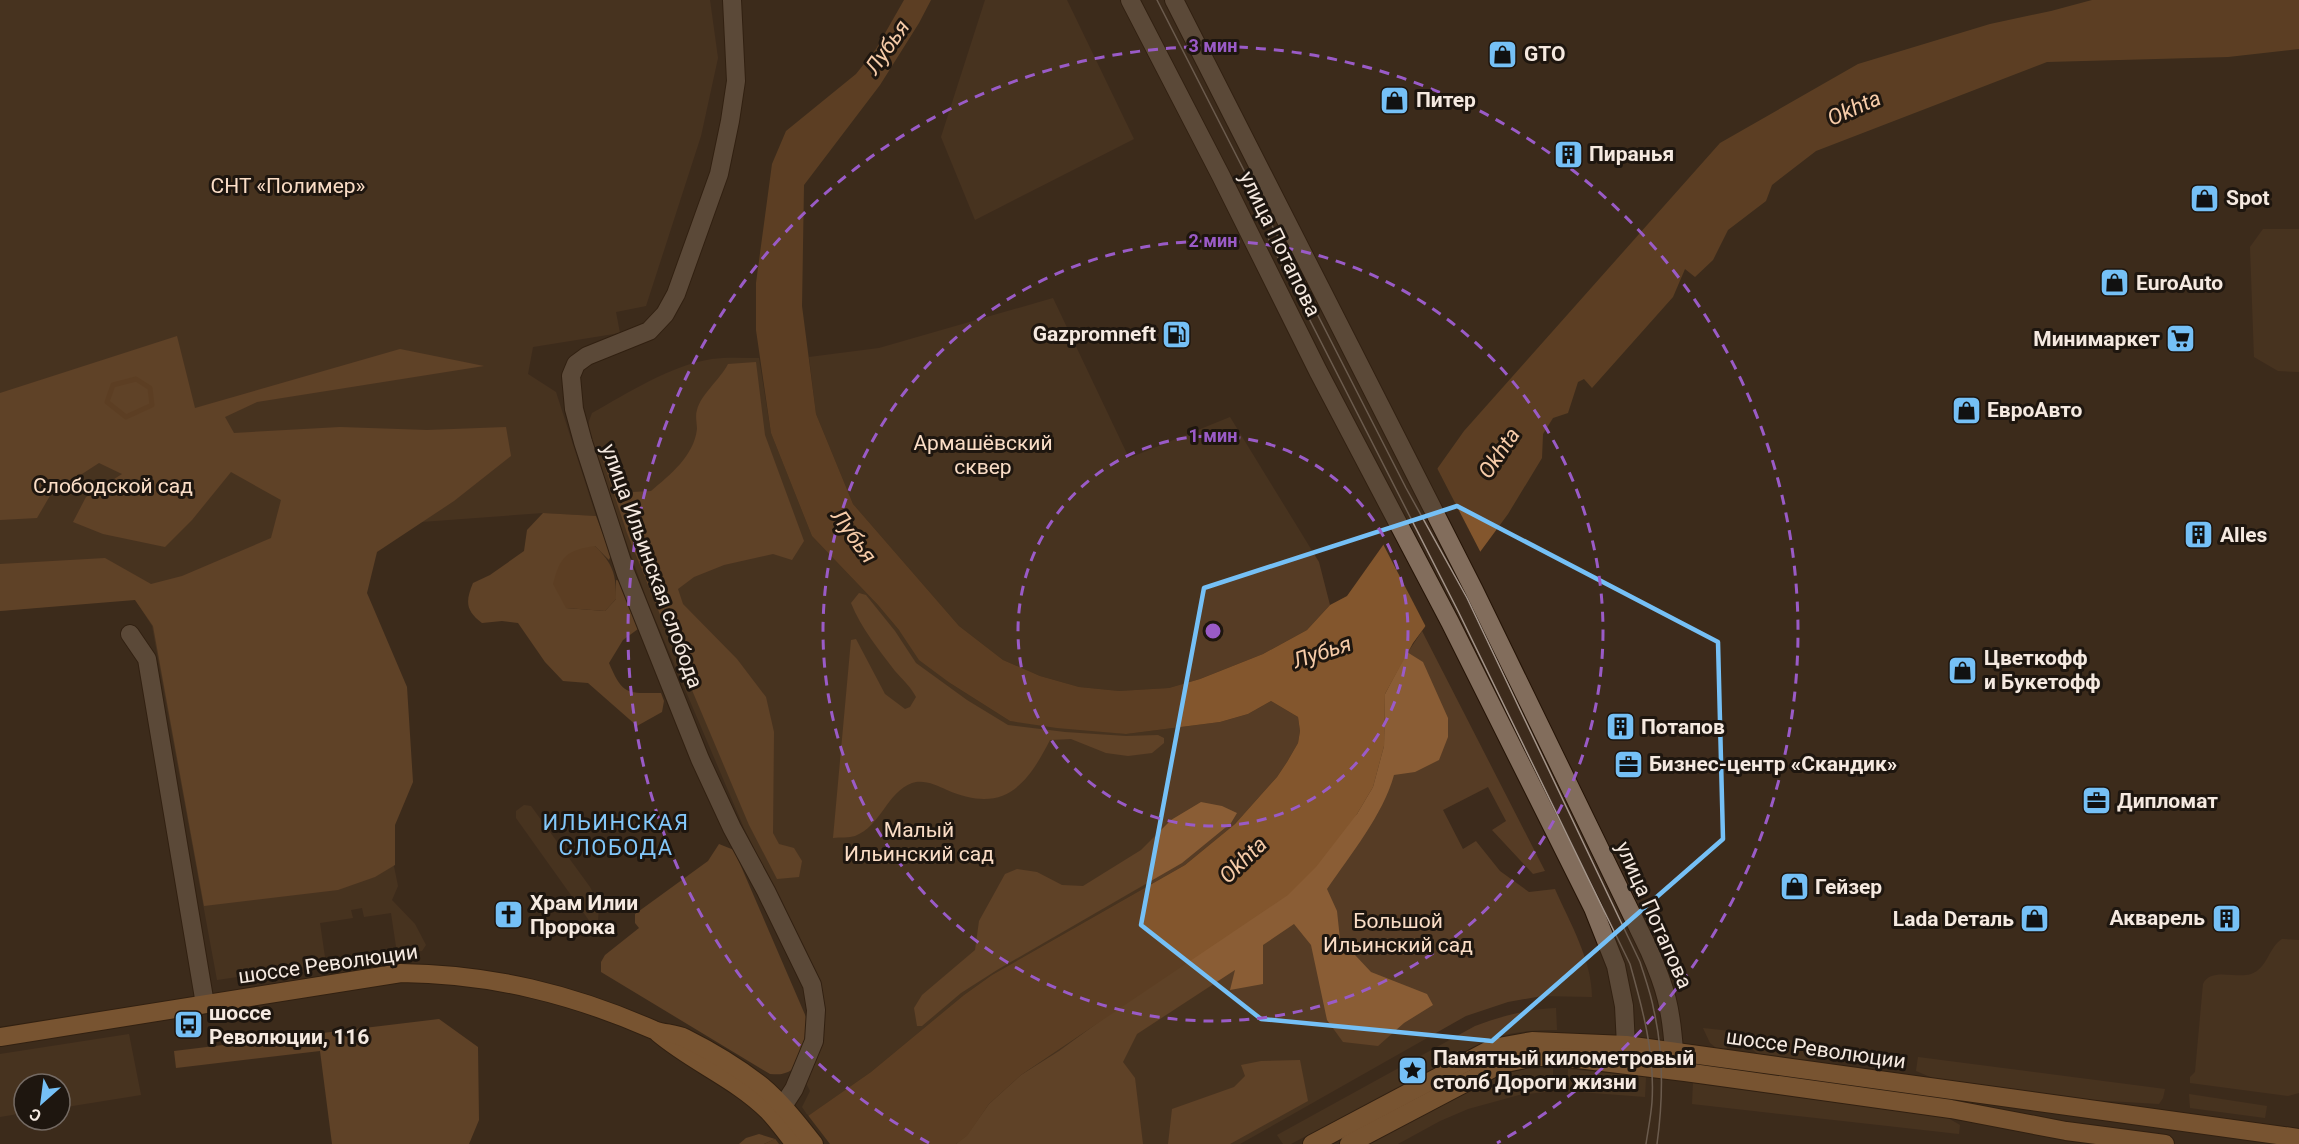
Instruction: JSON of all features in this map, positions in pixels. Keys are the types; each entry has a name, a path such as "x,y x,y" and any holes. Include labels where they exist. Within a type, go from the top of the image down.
{"main road":[{"name":"шоссе Революции","path":"0,1037 401,973 445,974 480,978 565,996 627,1017 657,1031 676,1048 753,1099 785,1116"},
{"name":"шоссе Революции","path":"1312,1144 1493,1048 1532,1041 1626,1045 1674,1051 2299,1138"},
{"path":"1626,1045 1650,1067 1674,1051"},
{"name":"шоссе Революции","path":"1349,1144 1501,1064 1534,1057 1561,1057 1650,1067 1951,1109 2066,1131 2164,1144"},
{"path":"785,1116 795,1144"},
{"path":"785,1116 814,1144"}],"street":[{"name":"улица Ильинская слобода","path":"732,0 736,81 730,121 719,174 676,294 665,314 649,331 587,356 576,364 571,376 574,409 583,442 630,584 700,759 732,828 812,985 816,1010 814,1041 785,1116"},
{"name":"улица Потапова","path":"1130,0 1389,508 1450,622 1593,908 1616,966 1624,1006 1626,1045"},
{"name":"улица Потапова","path":"1174,0 1474,590 1663,982 1672,1014 1674,1051"},
{"path":"130,634 147,659 205,1004"}],"highlighted area":[{"path":"1457,506 1718,642 1723,839 1492,1041 1261,1019 1141,925 1204,588"}],"green space":[{"name":"СНТ «Полимер»","path":"0,0 710,0 718,58 701,136 646,306 616,312 620,333 533,347 528,374 556,392 596,516 543,513 325,529 398,886 392,900 415,924 426,945 422,951 397,953 391,913 364,917 362,908 351,910 353,918 320,923 326,964 217,980 152,626 135,599 0,611"},
{"path":"985,0 1067,0 1134,139 975,220 941,137"},
{"path":"2263,229 2299,229 2299,372 2278,371 2254,357 2250,247"},
{"name":"Армашёвский сквер","path":"1053,298 1129,458 1230,417 1319,562 1330,605 1307,630 1263,654 1200,679 1169,688 1119,691 1079,687 1040,676 1003,660 959,626 853,504 816,414 809,357 879,348"},
{"name":"Слободской сад","path":"177,336 195,408 400,349 484,366 257,402 225,417 234,433 340,427 427,430 506,427 511,456 454,501 377,552 367,593 407,687 413,782 395,825 395,865 375,877 338,890 204,906 153,626 135,600 0,611 0,564 105,558 151,584 182,576 271,538 281,500 231,472 192,520 165,547 103,534 73,522 86,497 122,474 99,463 51,494 37,518 0,520 0,393"},
{"name":"Малый Ильинский сад","path":"759,358 771,433 812,536 950,683 1010,721 1126,734 1220,722 1248,714 1271,701 1298,717 1300,731 1298,743 1277,777 1235,824 1185,865 992,975 964,995 871,1072 808,1116 802,1107 810,1091 806,1083 824,1020 825,1006 818,979 744,828 647,600 588,434 592,413 666,373 712,359"},
{"path":"756,362 765,435 804,541 792,560 773,554 724,565 694,577 678,589 683,604 737,659 766,697 774,732 773,833 779,844 794,848 802,861 799,877 777,879 749,825 659,612 627,533 600,452 608,446 619,477 633,492 651,491 680,464 691,448 697,429 696,412 699,404 728,364"},
{"path":"543,513 596,516 611,555 609,560 595,546 566,608 605,611 616,599 616,580 620,581 638,629 623,640 609,663 623,687 633,692 661,693 664,701 662,712 637,726 588,683 563,681 545,662 518,623 502,621 482,623 468,606 473,583 490,575 524,551 527,530"},
{"path":"859,593 866,595 895,631 916,663 967,700 1008,725 1065,732 1126,736 1158,735 1164,738 1164,743 1152,753 1128,756 1106,753 1071,739 1050,740 1032,771 1010,792 998,797 983,799 967,797 930,783 912,783 903,787 896,794 864,831 853,837 833,838 851,640 856,639 885,694 905,709 910,707 916,697 860,621 851,603"},
{"name":"Большой Ильинский сад","path":"1422,631 1545,871 1533,874 1492,830 1506,821 1488,787 1443,810 1463,849 1476,841 1500,871 1529,892 1555,889 1584,956 1592,997 1542,996 1508,1002 1466,1016 1240,1144 956,1144 967,1135 989,1104 1021,1075 1288,895 1385,694"},
{"path":"1407,652 1423,662 1448,718 1448,737 1439,760 1415,772 1394,775 1374,820 1327,889 1337,911 1340,939 1371,972 1427,994 1433,1005 1404,1023 1378,1046 1343,1042 1327,1020 1311,945 1294,924 1263,945 1263,984 1230,990 1235,970 1137,1034 1123,1062 1135,1078 1143,1144 956,1144 967,1135 989,1104 1021,1075 1107,1016 1357,814 1373,787 1384,746 1385,694"},
{"path":"1201,802 1222,806 1237,813 1231,823 1182,863 997,970 961,993 922,1026 917,1026 914,1008 922,995 975,950 979,921 1005,874 1017,869 1037,872 1062,885 1083,886 1141,850 1171,820"},
{"path":"524,805 531,806 590,887 599,904 598,921 593,926 516,818 516,811"},
{"path":"719,844 734,850 806,1017 807,1032 802,1057 792,1070 783,1074 770,1074 601,972 601,962 605,955 639,928 635,923 635,914 708,861"},
{"path":"2282,939 2299,940 2299,1093 2288,1096 2190,1083 2190,1077 2195,1072 2203,984 2212,976 2245,975 2257,971"},
{"path":"1556,1008 1557,1030 1521,1032 1486,1040 1291,1144 1283,1144 1277,1135 1475,1026 1515,1014"},
{"path":"439,1019 478,1047 479,1120 469,1144 332,1144 320,1051 176,1068 174,1051"},
{"path":"1703,1028 1730,1031 1727,1048 1719,1050 1710,1043"},
{"path":"129,1034 141,1095 72,1106 72,1072 12,1072 12,1115 0,1117 0,1054"},
{"path":"1751,1034 1826,1045 1825,1058 1785,1060 1764,1056 1751,1047"},
{"path":"1918,1057 2165,1089 2159,1104 2075,1099 1935,1079 1916,1071"},
{"path":"1300,1060 1308,1101 1230,1144 1168,1144 1172,1109 1234,1087 1245,1076 1241,1065 1261,1061"},
{"path":"1553,1068 1553,1091 1519,1095 1468,1109 1398,1144 1366,1144 1504,1074 1526,1069"},
{"path":"1568,1069 1646,1077 1645,1097 1567,1091"},
{"path":"1693,1083 1948,1118 1960,1125 1959,1134 1692,1104"},
{"path":"2189,1094 2267,1106 2265,1118 2190,1108"},
{"path":"759,1134 775,1139 764,1144 739,1144 746,1138"}],"water":[{"path":"904,0 931,0 880,85 804,185 802,306 816,414 853,504 959,626 1003,660 1040,676 1079,687 1119,691 1169,688 1200,679 1263,654 1307,630 1330,605 1347,596 1464,431 1720,143 1858,64 1990,24 2092,0 2299,0 2299,49 2228,57 2047,62 1816,151 1772,185 1766,201 1728,230 1713,260 1695,277 1685,269 1673,297 1592,388 1584,379 1578,382 1568,413 1553,418 1543,434 1542,458 1508,514 1413,643 1385,694 1384,746 1373,787 1357,814 1316,867 1288,895 1021,1075 989,1104 967,1136 956,1144 764,1144 775,1139 871,1072 964,995 992,975 1185,865 1235,824 1277,777 1298,743 1300,731 1298,717 1271,701 1248,714 1220,722 1126,734 1010,721 950,683 919,660 899,630 878,605 812,536 771,433 756,330 756,283 772,164 786,131 856,74 876,49"},
{"path":"595,546 606,558 612,570 616,599 605,611 566,608 553,584 559,567 571,552"}],"pier":[{"path":"1436,466 1482,555 1427,629 1382,542"},
{"path":"807,1114 830,1144 779,1144 773,1136"}],"waterway":[{"path":"136,379 150,388 152,405 126,417 107,402 113,385 136,379"}],"tram line":[{"path":"1157,0 1406,488 1467,598 1640,962 1653,1005 1660,1044 1661,1094 1657,1144"},
{"path":"1266,234 1458,611 1630,964 1643,1015 1652,1067 1652,1102 1646,1144"}],"place":[{"name":"GTO","path":"1503,54"},
{"name":"Питер","path":"1395,100"},
{"name":"Пиранья","path":"1568,154"},
{"name":"Spot","path":"2205,198"},
{"name":"EuroAuto","path":"2115,283"},
{"name":"Gazpromneft","path":"1177,334"},
{"name":"Минимаркет","path":"2181,339"},
{"name":"ЕвроАвто","path":"1966,410"},
{"name":"Alles","path":"2199,535"},
{"name":"Цветкофф и Букетофф","path":"1963,670"},
{"name":"Потапов","path":"1620,727"},
{"name":"Бизнес-центр «Скандик»","path":"1628,764"},
{"name":"Дипломат","path":"2096,801"},
{"name":"Гейзер","path":"1794,887"},
{"name":"Храм Илии Пророка","path":"509,915"},
{"name":"Акварель","path":"2226,918"},
{"name":"Lada Dеталь","path":"2035,919"},
{"name":"шоссе Революции, 116","path":"188,1025"},
{"name":"Памятный километровый столб Дороги жизни","path":"1412,1070"}],"district":[{"name":"ИЛЬИНСКАЯ СЛОБОДА","path":"616,834"}],"water label":[{"name":"Лубья","path":"887,47"},
{"name":"Okhta","path":"1854,108"},
{"name":"Okhta","path":"1499,453"},
{"name":"Лубья","path":"854,536"},
{"name":"Лубья","path":"1322,652"},
{"name":"Okhta","path":"1243,860"}]}
